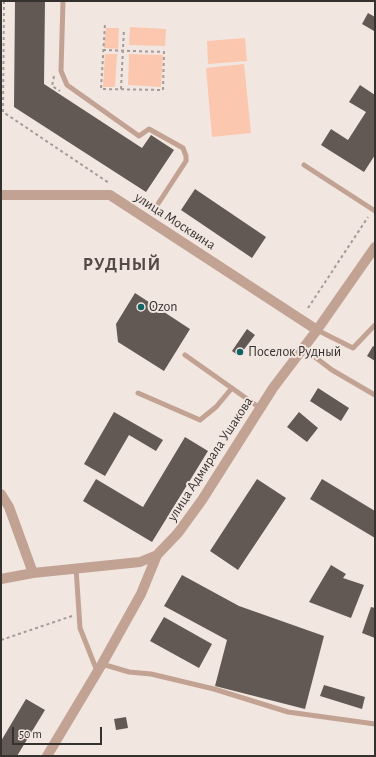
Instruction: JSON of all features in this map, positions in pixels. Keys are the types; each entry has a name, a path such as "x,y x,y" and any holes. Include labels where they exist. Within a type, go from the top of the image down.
{"street":[{"name":"улица Москвина","path":"1,195 110,195 317,330"},
{"name":"улица Адмирала Ушакова","path":"1,579 76,567 140,562 157,555 178,533 202,500 273,388 317,330 374,250"},
{"path":"1,494 9,507 33,573"},
{"path":"47,756 100,668 141,594 157,555"}],"lane":[{"path":"62,1 61,71 67,85 139,136 149,129 183,148 186,161 154,210"},
{"path":"304,165 374,210"},
{"path":"317,330 353,348 375,325"},
{"path":"303,348 332,370 375,395"},
{"path":"185,355 260,408"},
{"path":"138,393 200,420 216,407 232,388"},
{"path":"76,567 80,628 100,668 151,674 214,689 288,712 375,724"}],"path":[{"path":"4,1 2,112 113,186"},
{"path":"103,50 164,52 163,90 101,89 103,50 105,24"},
{"path":"121,89 124,30"},
{"path":"308,308 374,210"},
{"path":"1,640 79,614"}],"shaded area":[{"path":"130,27 166,29 165,46 129,45"},
{"path":"106,28 119,28 118,49 104,48"},
{"path":"245,38 247,61 208,64 207,41"},
{"path":"105,54 117,54 115,87 103,87"},
{"path":"129,54 163,55 161,87 128,85"},
{"path":"244,64 251,133 212,137 206,68"}],"building":[{"path":"15,1 45,1 44,84 142,148 151,135 174,150 146,192 14,107"},
{"path":"368,13 375,17 374,31 362,24"},
{"path":"360,85 375,95 375,155 364,172 321,145 331,129 348,140 366,112 349,102"},
{"path":"195,189 266,237 252,258 181,210"},
{"path":"135,293 190,329 164,371 118,342 116,324"},
{"path":"247,329 255,335 239,356 232,351"},
{"path":"373,346 375,347 375,361 367,356"},
{"path":"318,388 349,408 341,421 310,401"},
{"path":"114,412 163,440 156,451 129,435 105,476 84,464"},
{"path":"299,412 318,428 307,442 287,427"},
{"path":"185,437 208,451 152,542 83,501 96,479 143,507"},
{"path":"257,479 286,498 238,570 210,551"},
{"path":"322,479 375,511 375,538 310,499"},
{"path":"331,565 346,574 343,578 364,585 351,618 309,602"},
{"path":"182,575 239,606 324,636 305,709 215,686 227,640 164,606"},
{"path":"371,607 375,608 375,638 362,633"},
{"path":"164,617 212,644 199,668 150,641"},
{"path":"324,685 365,697 362,709 320,696"},
{"path":"26,699 45,710 17,756 1,756 1,741"},
{"path":"126,717 128,728 116,730 114,719"}],"place":[{"name":"Ozon","path":"141,307"},
{"name":"Поселок Рудный","path":"240,352"}],"district":[{"name":"РУДНЫЙ","path":"122,265"}]}
